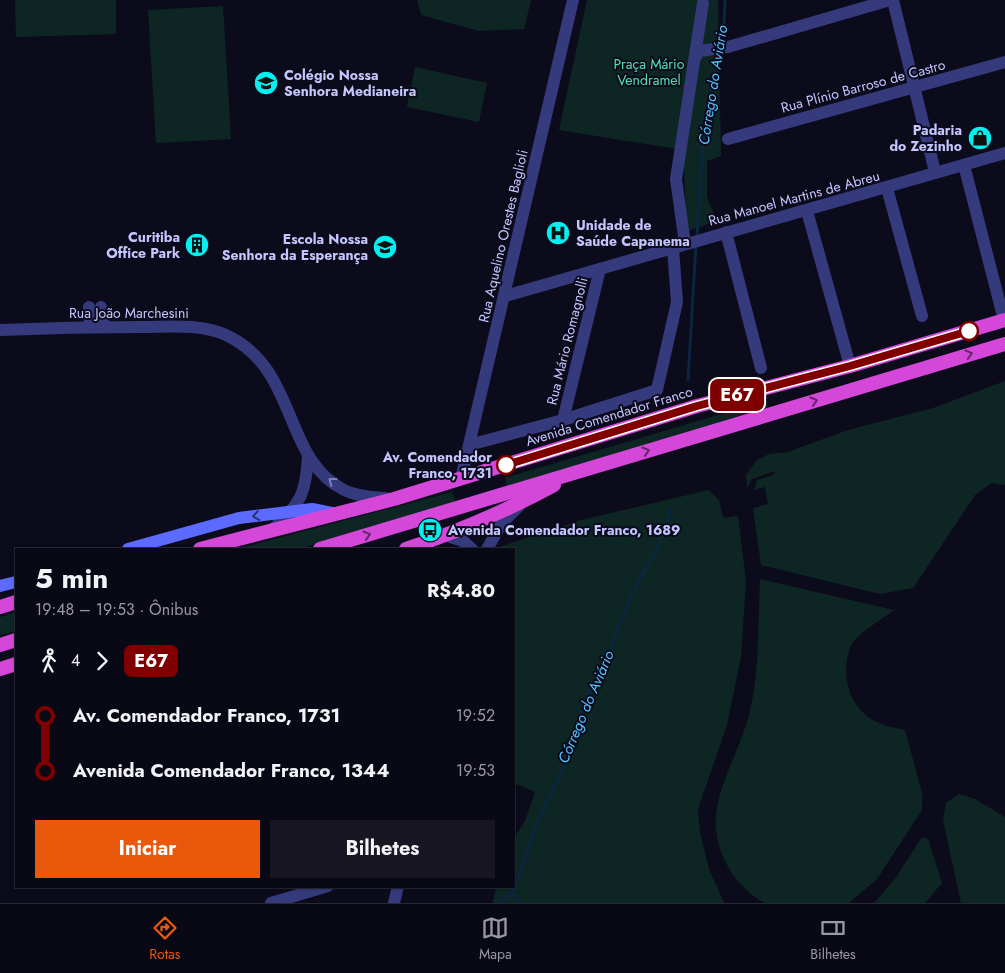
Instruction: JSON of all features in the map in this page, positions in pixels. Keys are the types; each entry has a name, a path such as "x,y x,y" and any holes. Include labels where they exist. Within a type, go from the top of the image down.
{"highway":[{"name":"Avenida Comendador Franco","path":"204,548 394,499 697,406 850,366 1005,320"},
{"path":"323,548 1005,344"},
{"path":"409,548 447,536 525,501 578,471"},
{"path":"0,607 15,602"},
{"path":"0,645 15,640"},
{"path":"0,669 15,664"}],"main road":[{"name":"Avenida Comendador Franco","path":"131,548 213,524 292,510 312,508 339,514"},
{"path":"0,586 15,582"}],"street":[{"name":"Rua Aquelino Orestes Baglioli","path":"461,479 573,0"},
{"path":"695,58 699,51 728,48 892,0 935,172"},
{"path":"469,445 563,420 657,390 677,302 683,245 676,179 703,3"},
{"name":"Rua Plínio Barroso de Castro","path":"728,139 1005,62"},
{"name":"Rua Manoel Martins de Abreu","path":"504,296 1005,153"},
{"path":"964,164 1005,320"},
{"path":"887,188 922,316"},
{"path":"807,211 850,366"},
{"path":"722,233 761,368"},
{"name":"Rua Mário Romagnolli","path":"563,420 600,269"},
{"path":"90,327 95,307 104,327"},
{"name":"Rua João Marchesini","path":"0,330 90,327 187,327 217,331 250,348 275,379 308,455 320,472 344,490 394,499"},
{"name":"Rua João Marchesini","path":"272,530 292,510 302,496 307,479 308,455"},
{"path":"488,548 502,523 525,501"},
{"path":"447,536 463,540 471,548"},
{"path":"271,903 321,888"},
{"path":"394,903 398,888"}],"green space":[{"path":"15,0 116,0 116,34 16,37"},
{"path":"417,0 531,0 524,29 479,31 421,15"},
{"name":"Praça Mário Vendramel","path":"587,0 718,0 721,156 707,161 707,197 717,221 687,231 683,150 559,130"},
{"path":"223,6 231,139 156,143 148,10"},
{"path":"415,67 487,83 479,122 407,107"},
{"path":"1005,381 1005,485 991,483 975,495 913,588 880,594 761,565 753,508 768,504 765,487 754,490 757,480 774,475 775,471 752,479 747,488 746,475 757,460 769,454 788,452 848,430 933,408"},
{"path":"766,401 768,407 507,487 505,478"},
{"path":"709,490 719,500 723,518 738,516 746,581 741,657 727,725 698,809 700,833 709,869 724,903 493,903 496,888 515,888 515,836 525,821 535,792 515,783 515,548 496,548 581,520"},
{"path":"452,492 456,503 302,548 241,548"},
{"path":"760,579 894,610 865,631 852,644 846,666 846,678 849,689 860,710 885,726 905,730 922,793 922,810 877,879 849,903 765,903 745,889 737,880 720,849 716,829 717,810 727,773 742,735 753,699 758,647"},
{"path":"15,612 15,631 0,635 0,617"},
{"path":"959,794 975,799 1005,817 1005,903 961,903 943,820 946,803"},
{"path":"922,837 928,839 942,883 925,903 874,903 895,879"}],"waterway":[{"name":"Córrego do Aviário","path":"723,45 725,0"},
{"name":"Córrego do Aviário","path":"697,237 704,121 721,51"},
{"name":"Córrego do Aviário","path":"688,380 696,244"},
{"name":"Córrego do Aviário","path":"515,886 539,819 561,773 587,696 610,652 621,620 640,578 655,553 671,509"},
{"name":"Córrego do Aviário","path":"500,903 514,888"},
{"path":"512,892 519,903"}],"bus line":[{"name":"E67","path":"506,465 697,406 850,366 969,331"}],"place":[{"name":"Colégio Nossa Senhora Medianeira","path":"266,83"},
{"name":"Padaria do Zezinho","path":"980,138"},
{"name":"Unidade de Saúde Capanema","path":"558,233"},
{"name":"Curitiba Office Park","path":"197,245"},
{"name":"Escola Nossa Senhora da Esperança","path":"385,247"},
{"name":"Av. Comendador Franco, 1731","path":"506,465"},
{"name":"Avenida Comendador Franco, 1689","path":"430,530"}]}
